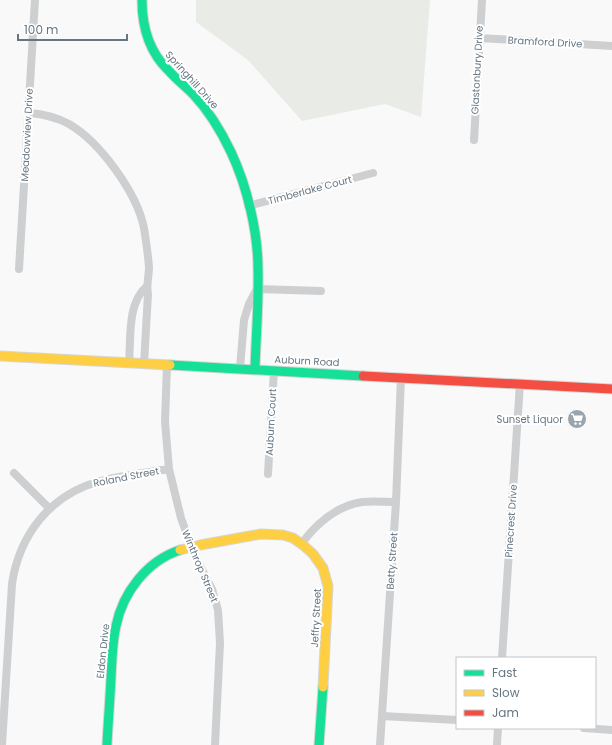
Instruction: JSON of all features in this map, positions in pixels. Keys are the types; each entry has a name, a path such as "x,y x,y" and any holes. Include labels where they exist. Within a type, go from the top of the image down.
{"street":[{"name":"Meadowview Drive","path":"19,269 35,0"},
{"name":"Springhill Drive","path":"142,0 144,30 153,52 160,63 193,94 213,120 236,163 242,182 256,242 258,265 258,308 255,369"},
{"name":"Glastonbury Drive","path":"474,140 482,0"},
{"name":"Bramford Drive","path":"479,38 612,46"},
{"path":"28,113 43,114 56,118 81,132 104,155 127,186 144,226 148,250 146,288 148,294 144,364"},
{"name":"Timberlake Court","path":"248,206 373,173"},
{"path":"129,363 132,318 140,293 146,288"},
{"path":"258,289 321,291"},
{"name":"Springhill Drive","path":"240,368 244,320 249,304 258,289"},
{"name":"Auburn Road","path":"0,356 612,389"},
{"name":"Winthrop Street","path":"167,364 165,422 169,469 181,518 191,546 212,589 218,610 220,625 214,745"},
{"name":"Auburn Court","path":"268,474 274,370"},
{"name":"Betty Street","path":"380,745 396,502 401,377"},
{"name":"Pinecrest Drive","path":"502,657 520,383"},
{"name":"Roland Street","path":"2,745 14,570 20,550 35,524 49,508 70,493 97,481 169,469"},
{"path":"14,473 49,508"},
{"path":"302,543 322,521 336,511 349,505 367,502 396,502"},
{"name":"Jeffry Street","path":"191,546 266,533 291,536 312,552 324,568 329,585 319,745"},
{"name":"Eldon Drive","path":"107,745 113,644 115,628 122,604 139,578 153,564 170,554 191,546"},
{"path":"382,716 456,720"},
{"path":"497,745 498,729"},
{"path":"596,729 612,730"}],"shaded area":[{"path":"196,0 430,0 421,117 385,104 302,121 248,60 196,22"}],"traffic: fast":[{"path":"142,0 145,30 156,56 162,64 193,94 214,122 223,136 237,165 247,194 254,225 257,255 258,294 255,369"},
{"path":"170,365 363,376"},
{"path":"107,745 113,645 119,613 124,601 138,579 157,562 180,550"},
{"path":"319,745 323,687"}],"traffic: slow":[{"path":"0,356 170,365"},
{"path":"180,550 261,534 283,535 293,538 313,554 323,568 328,586 323,687"}],"traffic: jam":[{"path":"363,376 612,389"}],"place":[{"name":"Sunset Liquor","path":"577,419"}]}
